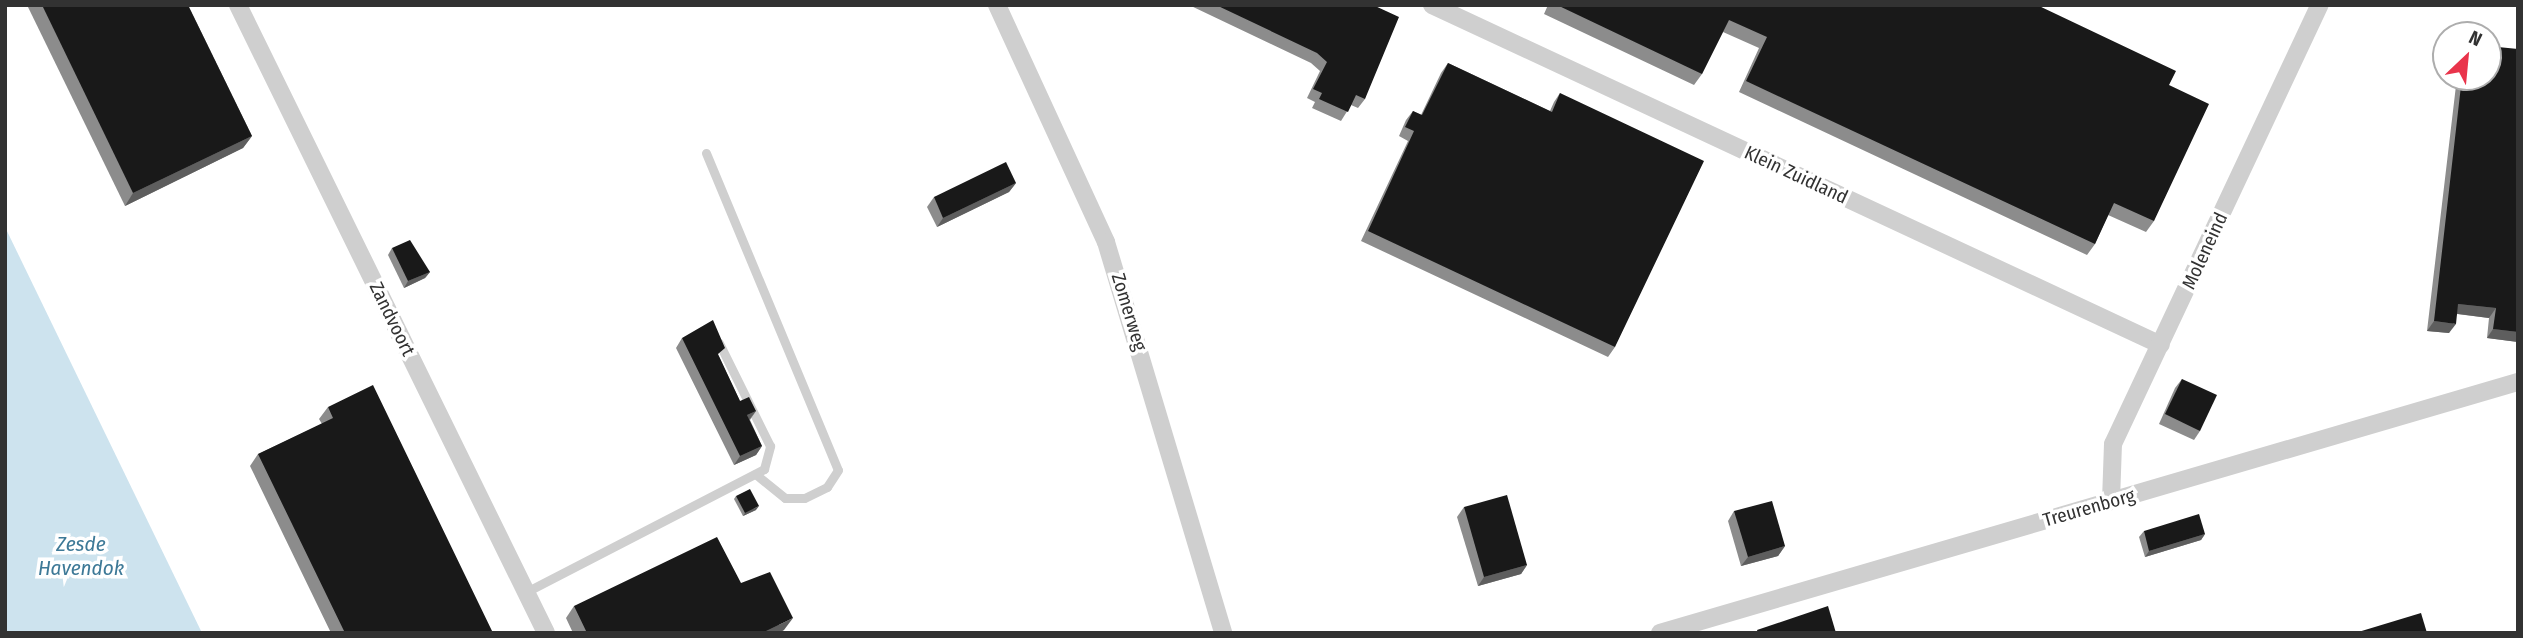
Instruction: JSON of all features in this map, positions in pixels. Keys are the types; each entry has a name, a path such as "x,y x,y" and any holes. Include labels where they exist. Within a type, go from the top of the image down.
{"street":[{"name":"Zandvoort","path":"238,5 546,633"},
{"name":"Zomerweg","path":"997,5 1106,242 1223,633"},
{"name":"Klein Zuidland","path":"1432,5 2161,345"},
{"name":"Moleneind","path":"2111,501 2113,444 2320,5"},
{"name":"Treurenborg","path":"1660,633 2518,382"}],"lane":[{"path":"706,153 838,470 827,487 804,498 785,498 755,474"},
{"path":"526,592 755,474 770,462 770,446 713,330"}],"water":[{"name":"Zesde Havendok","path":"5,227 202,633 5,633"}],"building":[{"path":"42,5 188,5 252,136 133,193"},
{"path":"1216,5 1373,5 1399,17 1365,99 1356,95 1348,112 1319,99 1322,93 1313,89 1327,62 1317,53"},
{"path":"1557,5 2037,5 2176,71 2169,85 2209,104 2154,221 2114,203 2095,244 1746,81 1767,37 1729,20 1702,74"},
{"path":"2502,47 2518,49 2518,332 2493,329 2496,308 2458,304 2456,324 2434,321 2460,91 2502,91"},
{"path":"1448,63 1552,112 1560,93 1704,161 1615,347 1368,231 1414,131 1405,127 1413,111 1422,115"},
{"path":"1006,162 1016,183 943,218 934,197"},
{"path":"410,240 430,272 408,281 392,248"},
{"path":"713,320 725,348 718,354 740,401 749,397 756,411 747,415 762,446 740,456 682,338"},
{"path":"2182,379 2217,395 2200,431 2165,414"},
{"path":"373,385 493,633 345,633 258,454 333,418 328,407"},
{"path":"750,489 759,506 745,513 736,496"},
{"path":"1507,495 1527,565 1484,577 1464,507"},
{"path":"1772,501 1785,546 1748,557 1734,511"},
{"path":"2199,514 2205,534 2149,551 2144,531"},
{"path":"717,537 741,583 770,572 793,618 762,633 587,633 574,606"},
{"path":"1828,606 1836,633 1758,633 1757,630"},
{"path":"2421,613 2427,633 2355,633"}]}
